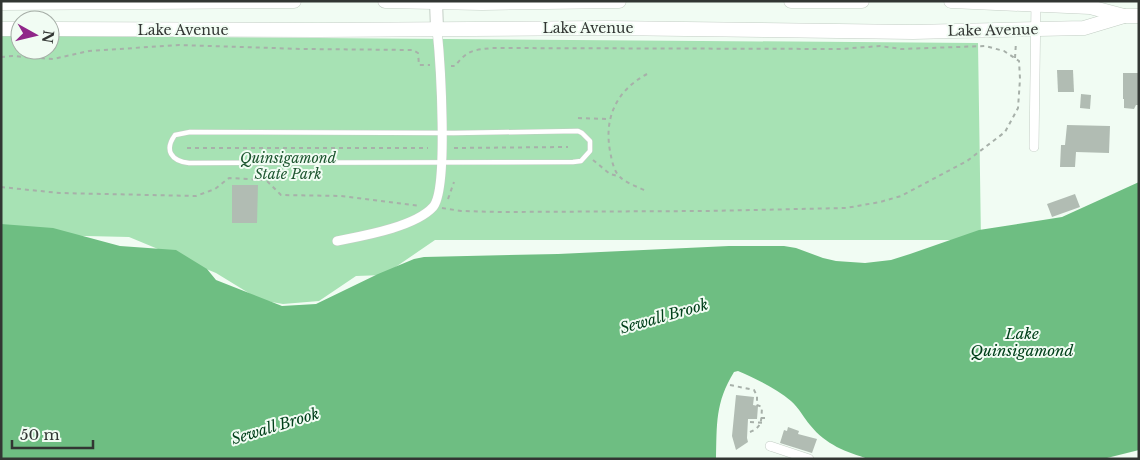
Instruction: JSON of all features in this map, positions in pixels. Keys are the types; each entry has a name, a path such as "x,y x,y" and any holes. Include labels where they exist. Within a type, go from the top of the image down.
{"main road":[{"name":"Lake Avenue","path":"1,3 294,1"},
{"name":"Lake Avenue","path":"385,1 619,1"},
{"path":"791,1 862,1"},
{"name":"Lake Avenue","path":"951,1 1090,7 1124,16 1139,16"},
{"path":"436,2 437,29"},
{"name":"Lake Avenue","path":"60,29 607,28 913,32 1084,28 1124,16"}],"street":[{"path":"1034,147 1036,4"},
{"path":"337,241 373,234 400,225 419,217 433,207 440,189 441,162 441,66 437,29"},
{"path":"770,446 808,459"}],"lane":[{"path":"190,132 578,132 586,136 590,141 590,151 581,161 441,162 188,163 176,160 170,151 169,145 175,135 190,132"}],"path":[{"path":"1015,58 1016,42"},
{"path":"1,57 53,59 89,51 179,45 413,50 418,53 419,65 433,65"},
{"path":"448,66 455,66 467,52 492,48 841,48 880,46 901,49 985,46 1004,51 1015,58 1019,61 1020,69 1018,108 1005,132 967,161 901,196 880,202 846,208 461,211 442,208 451,193 454,182"},
{"path":"618,176 612,162 607,140 609,120 616,103 629,86 647,74"},
{"path":"578,118 609,120"},
{"path":"454,148 568,147"},
{"path":"187,148 428,148"},
{"path":"593,160 610,174 618,176 644,190"},
{"path":"1,187 58,193 196,196 215,189 229,178 266,180 281,195 341,196 433,207"},
{"path":"730,384 754,390 757,396 757,405 762,407 761,423 754,431 747,433"},
{"path":"761,418 769,418"},
{"path":"750,422 766,423"}],"green space":[{"name":"Quinsigamond State Park","path":"1,35 10,35 10,60 60,60 60,36 978,43 981,240 435,240 384,275 356,276 319,301 283,304 260,300 216,273 129,237 1,234"}],"water":[{"name":"Lake Quinsigamond","path":"1139,182 1139,450 1107,458 869,459 830,443 816,432 785,396 766,384 738,371 734,372 728,383 720,404 717,424 716,459 1,459 1,224 53,228 120,246 176,250 207,269 216,280 282,306 316,304 378,274 414,259 424,257 558,254 729,246 784,246 836,261 865,263 891,260 979,230 1062,217"}],"building":[{"path":"1057,70 1073,70 1074,92 1058,92"},
{"path":"1123,73 1139,73 1139,105 1136,105 1134,109 1124,108"},
{"path":"1081,94 1091,95 1090,109 1080,108"},
{"path":"1067,125 1110,126 1109,153 1076,152 1075,167 1060,167 1061,145 1065,145"},
{"path":"232,185 258,185 257,223 232,223"},
{"path":"1075,194 1080,207 1052,217 1047,204"},
{"path":"736,395 754,397 753,405 758,406 757,419 748,419 748,442 736,450 732,436"},
{"path":"788,427 799,431 798,434 817,439 812,453 780,443 784,430 787,431"}],"water label":[{"name":"Sewall Brook","path":"664,316"},
{"name":"Sewall Brook","path":"275,426"}]}
